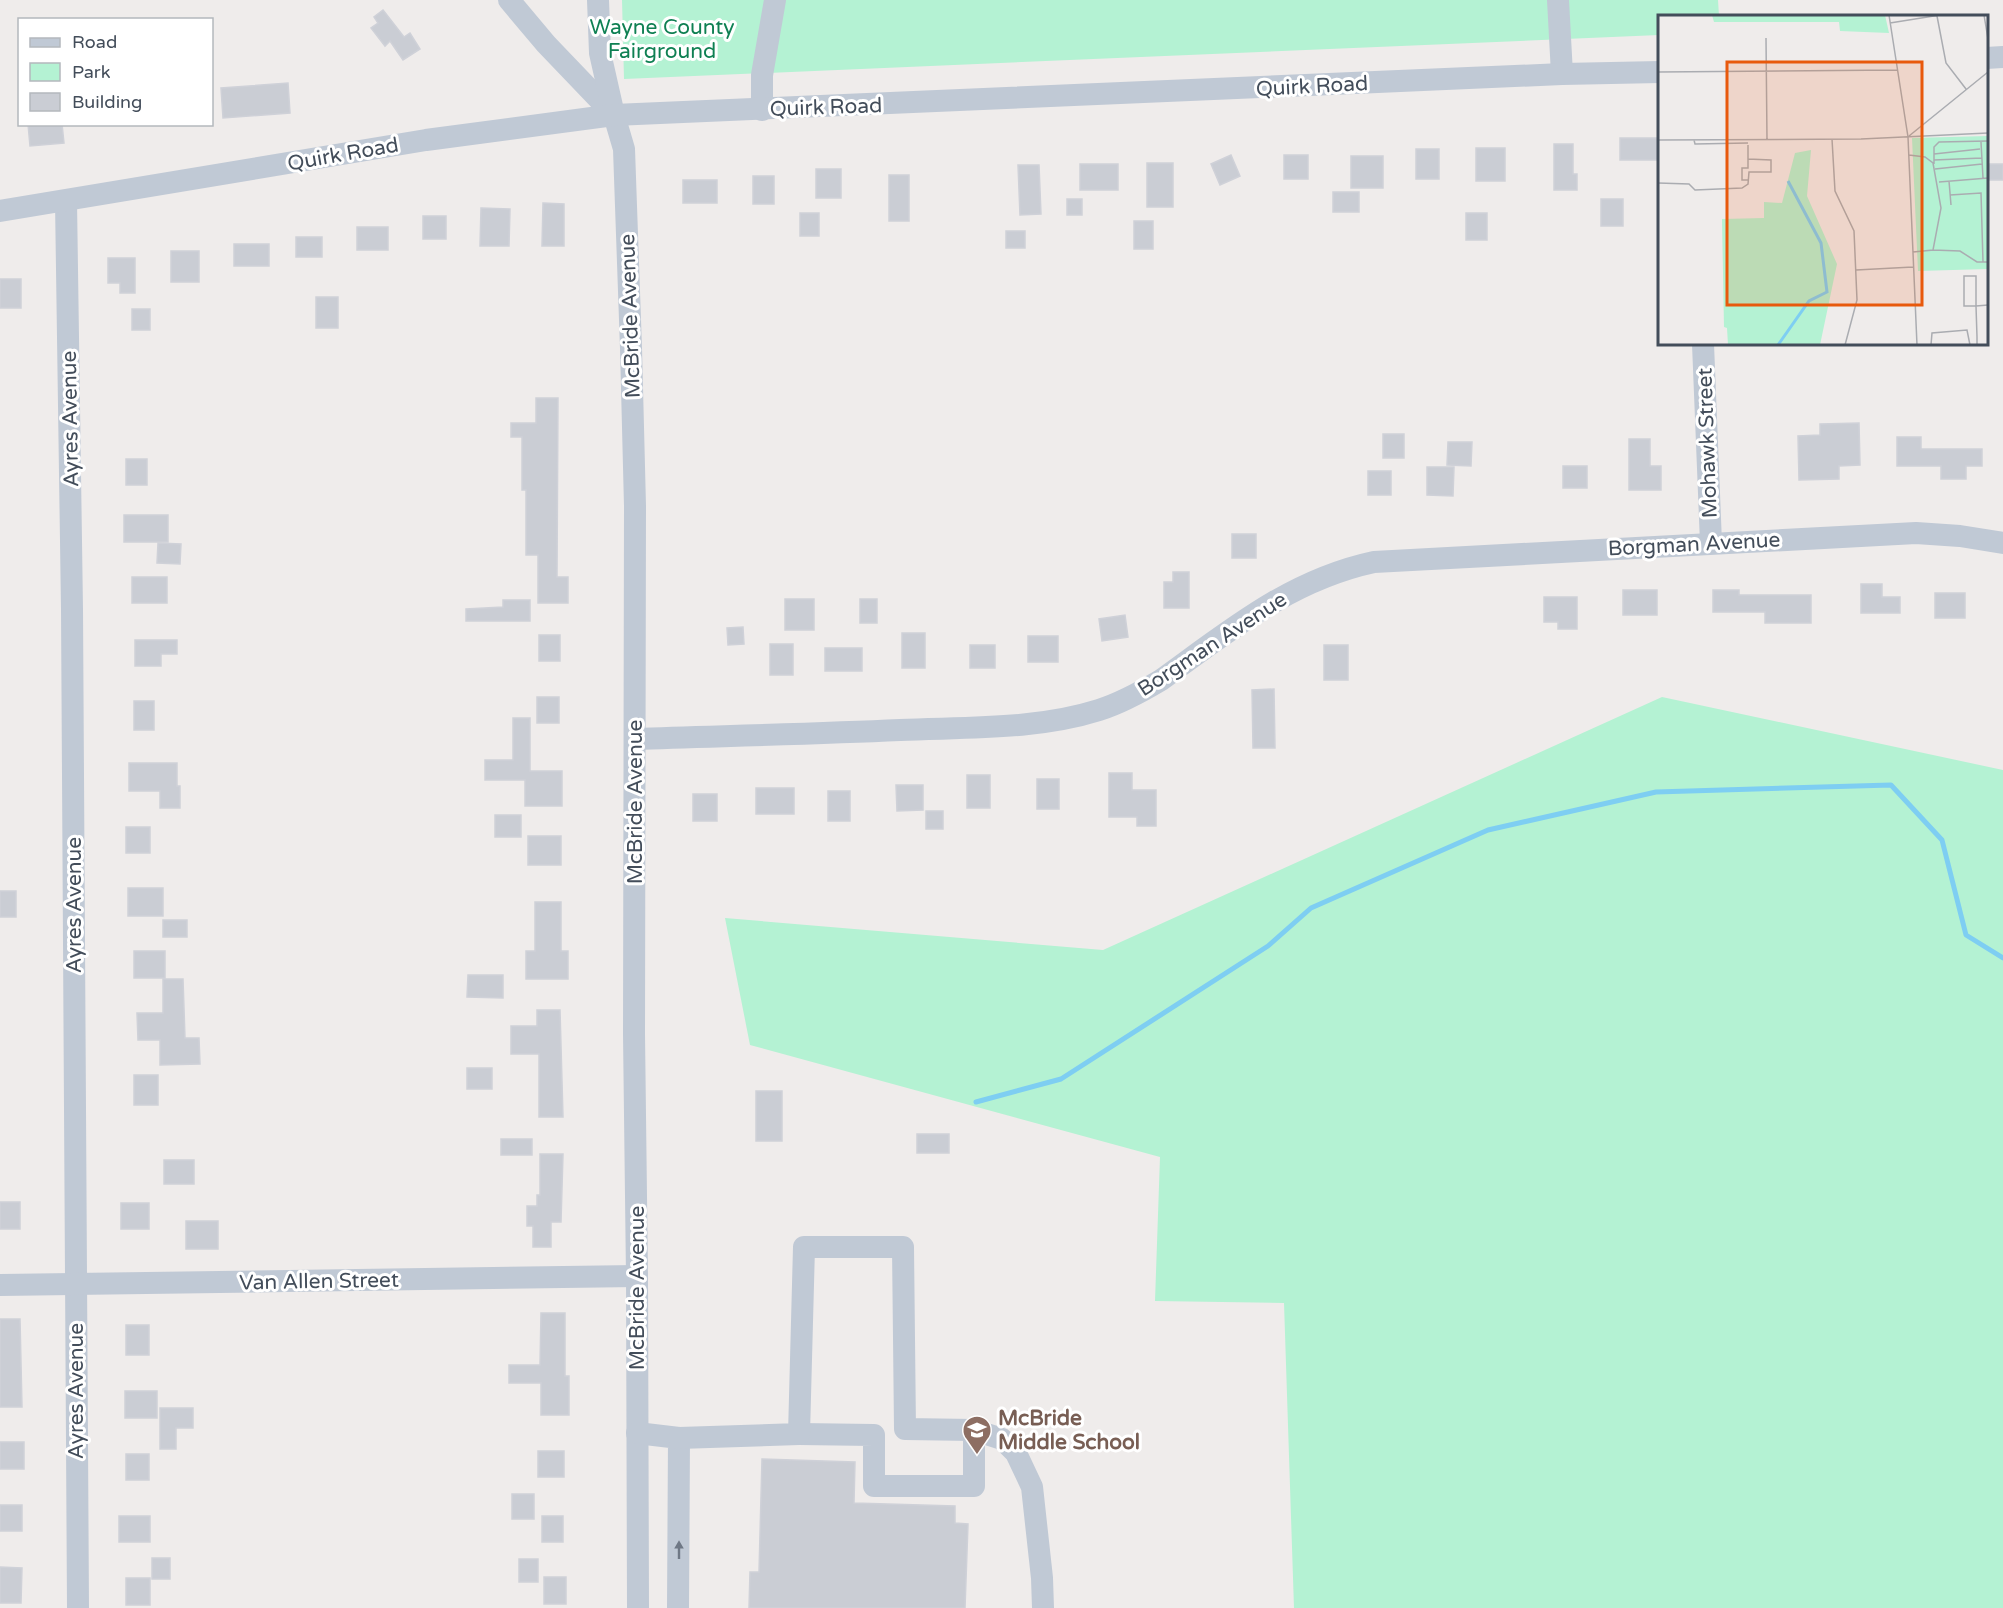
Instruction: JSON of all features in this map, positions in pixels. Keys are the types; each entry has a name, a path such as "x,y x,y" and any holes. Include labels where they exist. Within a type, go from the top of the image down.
{"street":[{"path":"509,0 546,44 614,115"},
{"name":"McBride Avenue","path":"598,0 600,53 624,149 631,336 635,506 634,1034 638,1608"},
{"path":"762,110 762,75 775,0"},
{"path":"1558,0 1562,74"},
{"path":"1988,58 2003,57"},
{"name":"Quirk Road","path":"0,212 426,140 614,115 1562,74 1658,72"},
{"name":"Ayres Avenue","path":"66,201 72,609 78,1608"},
{"name":"Mohawk Street","path":"1703,345 1711,543"},
{"name":"Borgman Avenue","path":"635,739 860,732 1062,720 1099,710 1141,692 1274,600 1312,581 1353,566 1395,559 1916,533 1960,536 2003,543"},
{"path":"799,1434 804,1247 903,1246 905,1429 974,1430 1002,1439 1016,1453 1032,1487 1043,1608"},
{"name":"Van Allen Street","path":"0,1285 637,1276"},
{"path":"638,1432 679,1438 799,1434 874,1435 874,1486 974,1486 974,1430"},
{"path":"678,1608 679,1438"}],"green space":[{"name":"Wayne County Fairground","path":"622,0 1718,0 1719,15 1658,15 1658,35 624,79"},
{"path":"1662,697 2003,770 2003,1608 1294,1608 1284,1303 1155,1301 1160,1157 750,1045 725,918 1103,950"}],"building":[{"path":"383,10 404,37 410,33 420,49 403,60 390,41 385,46 371,28 378,23 374,17"},
{"path":"288,83 290,113 223,118 221,88"},
{"path":"28,126 62,126 64,143 30,146"},
{"path":"1620,138 1658,138 1658,160 1620,160"},
{"path":"1554,144 1573,144 1573,174 1577,174 1577,190 1554,190"},
{"path":"1476,148 1505,148 1505,181 1476,181"},
{"path":"1416,149 1439,149 1439,179 1416,179"},
{"path":"1231,155 1240,176 1220,185 1211,164"},
{"path":"1284,155 1308,155 1308,179 1284,179"},
{"path":"1351,156 1383,156 1383,188 1351,188"},
{"path":"1147,163 1173,163 1173,207 1147,207"},
{"path":"1080,164 1118,164 1118,190 1080,190"},
{"path":"1988,164 2003,164 2003,180 1988,180"},
{"path":"1018,165 1039,165 1041,214 1020,215"},
{"path":"816,169 841,169 841,198 816,198"},
{"path":"889,175 909,175 909,221 889,221"},
{"path":"753,176 774,176 774,204 753,204"},
{"path":"683,180 717,180 717,203 683,203"},
{"path":"1333,192 1359,192 1359,212 1333,212"},
{"path":"1067,199 1082,199 1082,215 1067,215"},
{"path":"1601,199 1623,199 1623,226 1601,226"},
{"path":"543,203 564,204 564,246 542,246"},
{"path":"481,208 510,209 509,246 480,246"},
{"path":"800,213 819,213 819,236 800,236"},
{"path":"1466,213 1487,213 1487,240 1466,240"},
{"path":"423,216 446,216 446,239 423,239"},
{"path":"1134,221 1153,221 1153,249 1134,249"},
{"path":"357,227 388,227 388,250 357,250"},
{"path":"1006,231 1025,231 1025,248 1006,248"},
{"path":"296,237 322,237 322,257 296,257"},
{"path":"234,244 269,244 269,266 234,266"},
{"path":"171,251 199,251 199,282 171,282"},
{"path":"108,258 135,258 135,293 120,293 120,283 108,283"},
{"path":"0,279 21,279 21,308 0,308"},
{"path":"316,297 338,297 338,328 316,328"},
{"path":"132,309 150,309 150,330 132,330"},
{"path":"536,398 558,398 557,577 568,577 568,603 538,603 538,555 526,555 526,490 522,490 522,437 511,437 511,423 536,423"},
{"path":"1859,423 1860,465 1839,466 1839,479 1799,480 1798,436 1820,435 1820,424"},
{"path":"1383,434 1404,434 1404,458 1383,458"},
{"path":"1897,437 1921,437 1921,449 1982,449 1982,466 1966,466 1966,479 1941,479 1941,466 1897,466"},
{"path":"1629,439 1650,439 1650,466 1661,466 1661,490 1629,490"},
{"path":"1448,442 1472,442 1471,466 1447,465"},
{"path":"126,459 147,459 147,485 126,485"},
{"path":"1563,466 1587,466 1587,488 1563,488"},
{"path":"1427,467 1454,467 1453,496 1427,495"},
{"path":"1368,471 1391,471 1391,495 1368,495"},
{"path":"124,515 168,515 168,542 124,542"},
{"path":"1232,534 1256,534 1256,558 1232,558"},
{"path":"158,543 181,544 180,564 157,563"},
{"path":"1173,572 1189,572 1189,608 1164,608 1164,582 1173,582"},
{"path":"132,577 167,577 167,603 132,603"},
{"path":"1861,584 1882,584 1882,597 1900,597 1900,613 1861,613"},
{"path":"1623,590 1657,590 1657,615 1623,615"},
{"path":"1713,590 1739,590 1739,595 1811,595 1811,623 1765,623 1765,612 1713,612"},
{"path":"1935,593 1965,593 1965,618 1935,618"},
{"path":"1544,597 1577,597 1577,629 1558,629 1558,622 1544,622"},
{"path":"785,599 814,599 814,630 785,630"},
{"path":"860,599 877,599 877,623 860,623"},
{"path":"503,600 530,600 530,621 466,621 466,609 503,607"},
{"path":"1125,615 1128,637 1102,641 1099,619"},
{"path":"743,627 744,644 728,645 727,628"},
{"path":"902,633 925,633 925,668 902,668"},
{"path":"539,635 560,635 560,661 539,661"},
{"path":"1028,636 1058,636 1058,662 1028,662"},
{"path":"135,640 177,640 177,654 161,654 161,666 135,666"},
{"path":"770,644 793,644 793,675 770,675"},
{"path":"970,645 995,645 995,668 970,668"},
{"path":"1324,645 1348,645 1348,680 1324,680"},
{"path":"825,648 862,648 862,671 825,671"},
{"path":"1274,689 1275,748 1253,748 1252,690"},
{"path":"537,697 559,697 559,723 537,723"},
{"path":"134,701 154,701 154,730 134,730"},
{"path":"513,718 530,718 530,771 562,771 562,806 525,806 525,780 485,780 485,760 513,760"},
{"path":"129,763 177,763 180,808 160,808 160,791 129,791"},
{"path":"1109,773 1132,773 1132,790 1156,790 1156,826 1137,826 1137,817 1109,817"},
{"path":"967,775 990,775 990,808 967,808"},
{"path":"1037,779 1059,779 1059,809 1037,809"},
{"path":"896,785 923,785 923,810 897,811"},
{"path":"756,788 794,788 794,814 756,814"},
{"path":"828,791 850,791 850,821 828,821"},
{"path":"693,794 717,794 717,821 693,821"},
{"path":"926,811 943,811 943,829 926,829"},
{"path":"495,815 521,815 521,837 495,837"},
{"path":"126,827 150,827 150,853 126,853"},
{"path":"528,836 561,836 561,865 528,865"},
{"path":"128,888 163,888 163,916 128,916"},
{"path":"0,891 16,891 16,917 0,917"},
{"path":"535,902 561,902 561,951 568,951 568,979 526,979 526,951 535,951"},
{"path":"163,920 187,920 187,937 163,937"},
{"path":"134,951 165,951 165,978 134,978"},
{"path":"468,975 503,975 503,998 467,997"},
{"path":"163,979 183,979 185,1038 199,1038 200,1064 160,1065 160,1040 138,1040 137,1013 163,1013"},
{"path":"537,1010 560,1010 563,1117 539,1117 539,1054 511,1054 511,1026 537,1026"},
{"path":"467,1068 492,1068 492,1089 467,1089"},
{"path":"134,1075 158,1075 158,1105 134,1105"},
{"path":"756,1091 782,1091 782,1141 756,1141"},
{"path":"917,1134 949,1134 949,1153 917,1153"},
{"path":"501,1139 532,1139 532,1155 501,1155"},
{"path":"540,1154 563,1154 561,1222 551,1222 551,1247 533,1247 533,1226 527,1226 527,1206 537,1206 537,1195 540,1195"},
{"path":"164,1160 194,1160 194,1184 164,1184"},
{"path":"0,1202 20,1202 20,1229 0,1229"},
{"path":"121,1203 149,1203 149,1229 121,1229"},
{"path":"186,1221 218,1221 218,1249 186,1249"},
{"path":"541,1313 565,1313 565,1376 569,1376 569,1415 541,1415 541,1383 509,1383 509,1365 540,1365"},
{"path":"0,1319 20,1319 22,1407 0,1407"},
{"path":"126,1325 149,1325 149,1355 126,1355"},
{"path":"125,1391 157,1391 157,1418 125,1418"},
{"path":"160,1408 193,1408 193,1428 176,1428 176,1449 160,1449"},
{"path":"0,1442 24,1442 24,1469 0,1469"},
{"path":"538,1451 564,1451 564,1477 538,1477"},
{"path":"126,1454 149,1454 149,1480 126,1480"},
{"path":"762,1459 855,1462 854,1503 955,1506 955,1523 968,1524 965,1608 749,1608 750,1572 759,1572"},
{"path":"512,1494 534,1494 534,1519 512,1519"},
{"path":"0,1505 22,1505 22,1531 0,1531"},
{"path":"119,1516 150,1516 150,1542 119,1542"},
{"path":"542,1516 563,1516 563,1542 542,1542"},
{"path":"152,1558 170,1558 170,1579 152,1579"},
{"path":"519,1559 538,1559 538,1582 519,1582"},
{"path":"0,1567 22,1568 21,1603 0,1603"},
{"path":"544,1577 566,1577 566,1604 544,1604"},
{"path":"126,1578 150,1578 150,1605 126,1605"}],"waterway":[{"path":"976,1102 1061,1079 1268,946 1311,908 1488,830 1656,792 1891,785 1942,840 1966,935 2003,958"}],"place":[{"name":"McBride Middle School","path":"977,1456"}]}
